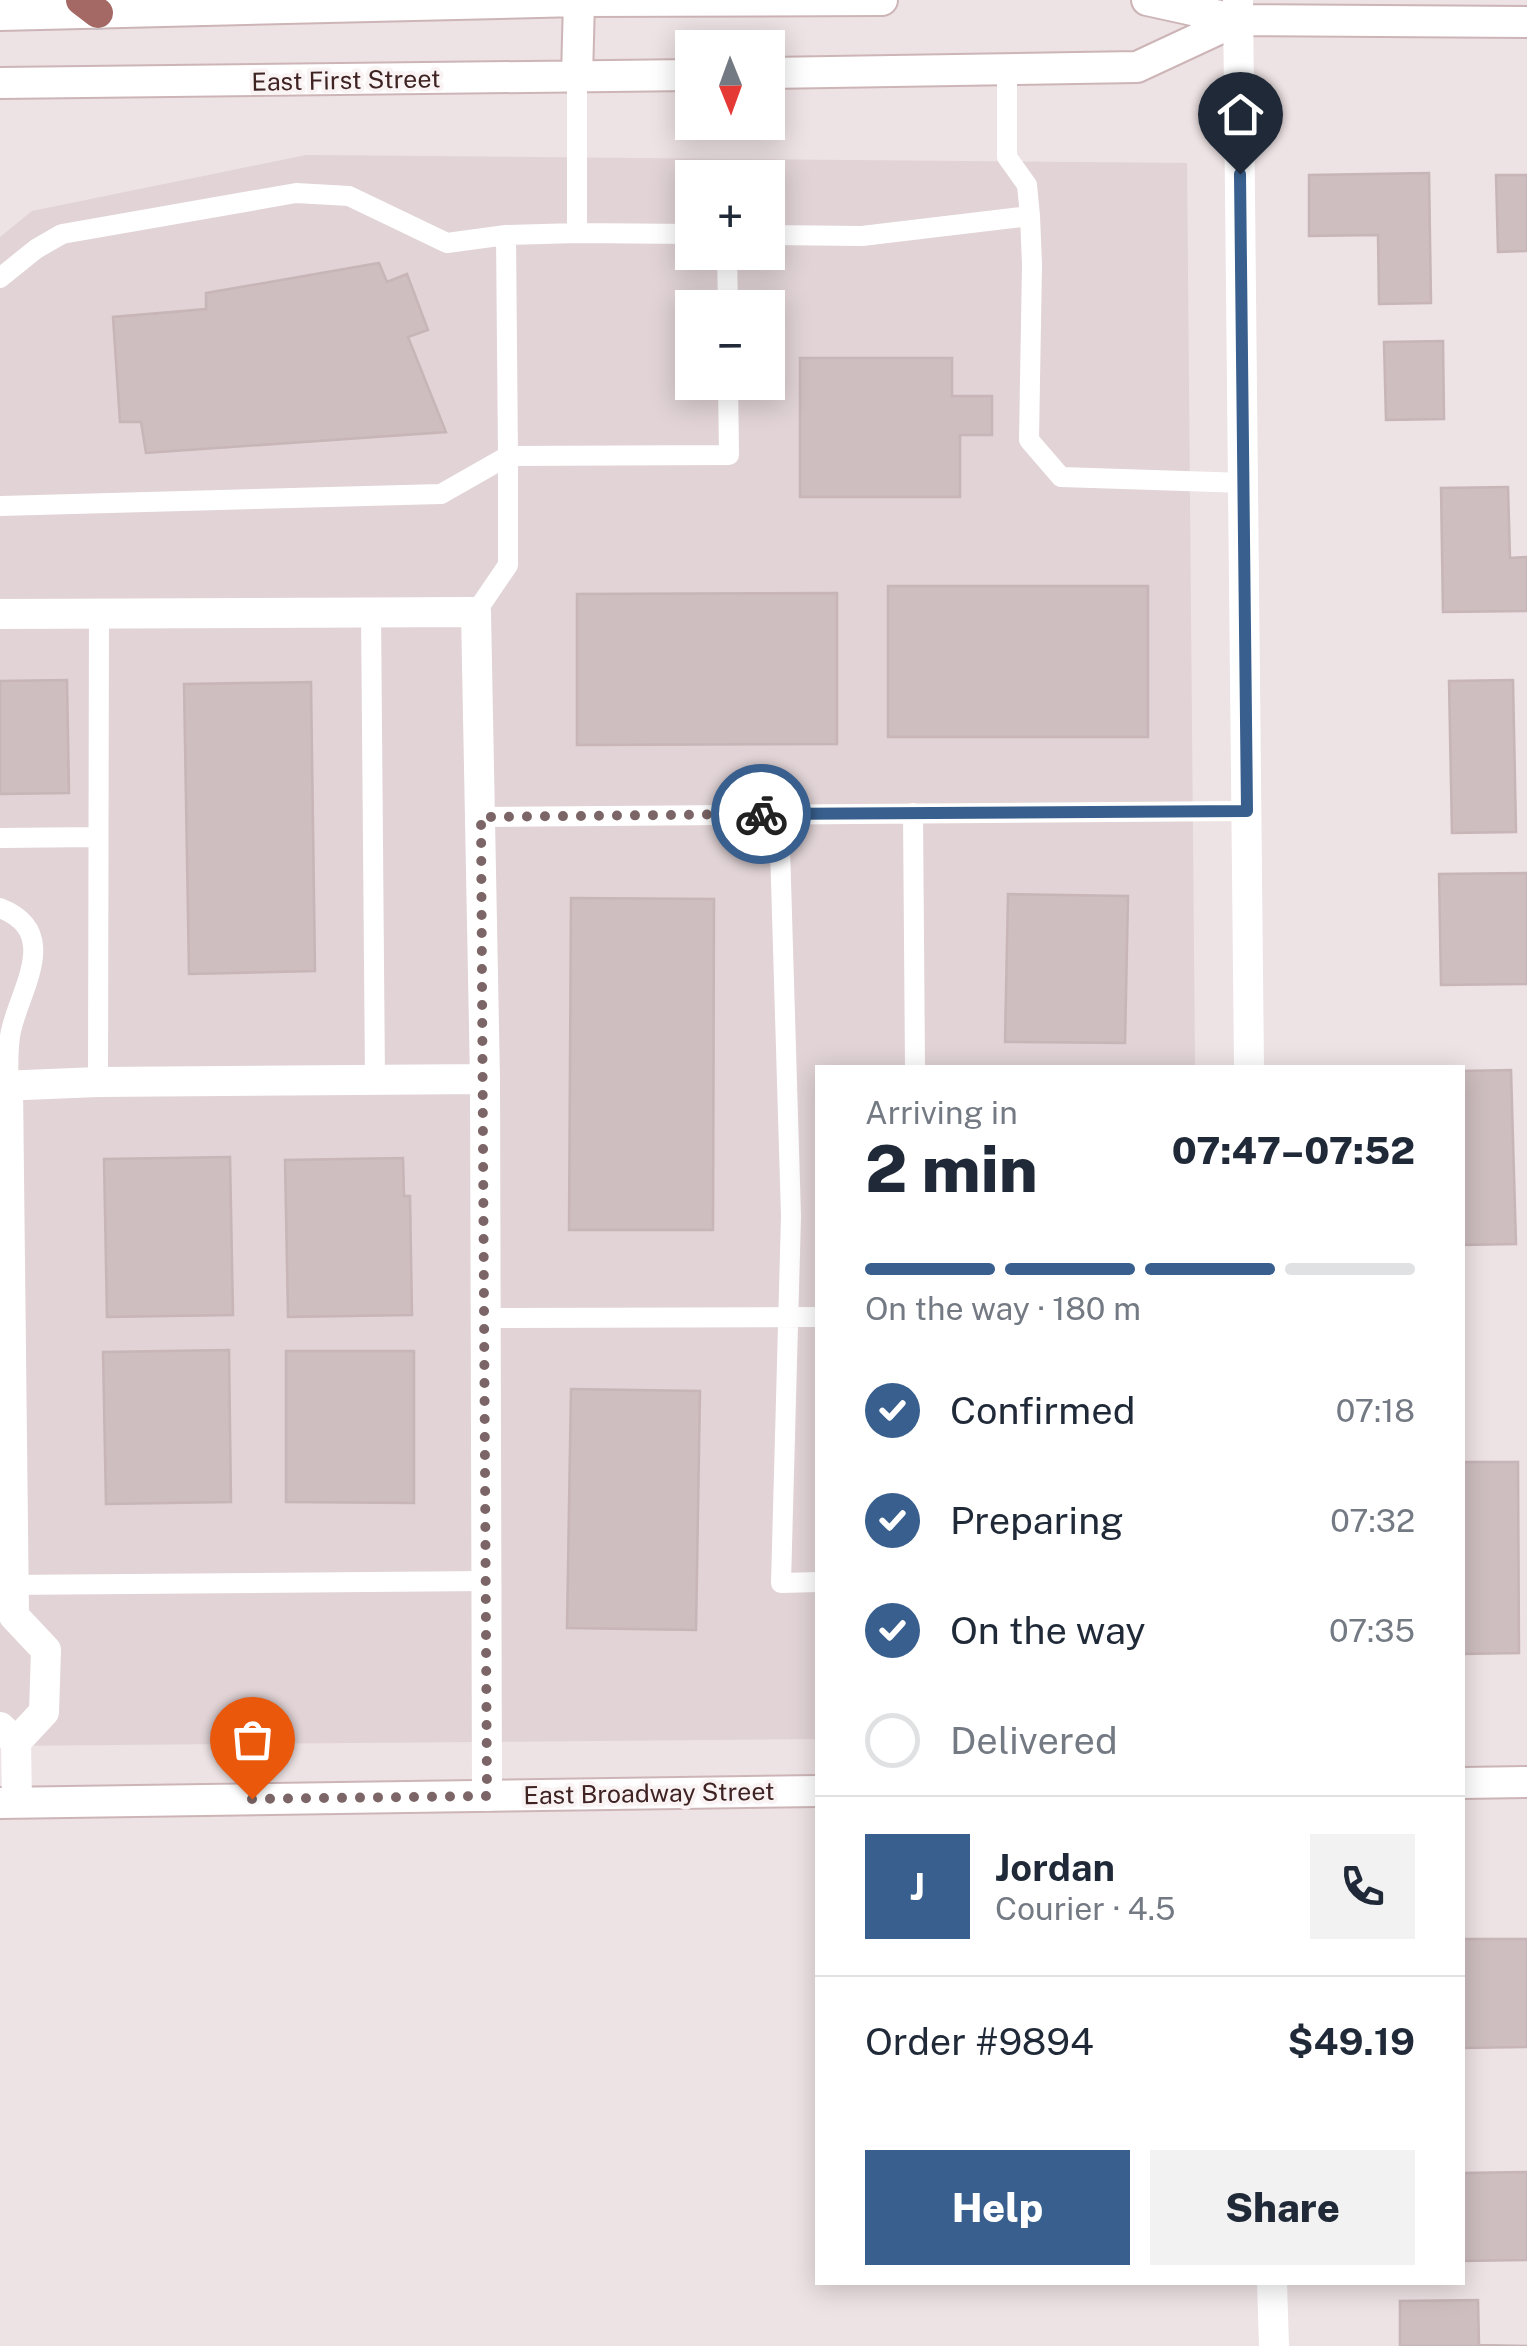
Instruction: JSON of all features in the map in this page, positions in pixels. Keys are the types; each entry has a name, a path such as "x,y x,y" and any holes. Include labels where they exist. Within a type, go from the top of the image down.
{"street":[{"path":"577,77 578,0"},
{"path":"0,15 90,6 882,0"},
{"path":"1147,0 1238,10 1527,22"},
{"path":"785,73 1137,68 1238,10"},
{"path":"1238,10 1249,1065"},
{"name":"East First Street","path":"0,83 675,75"},
{"path":"0,614 476,612 484,1080 487,1796"},
{"path":"8,1803 8,1734 44,1712 46,1650 7,1604 4,1086 484,1080"},
{"path":"1465,1783 1527,1782"},
{"name":"East Broadway Street","path":"8,1803 815,1791"},
{"path":"1272,2285 1274,2346"}],"lane":[{"path":"1006,68 1007,157 1028,185 1030,216 1029,440 1061,477 1244,484"},
{"path":"577,77 577,233"},
{"path":"0,278 62,234 296,193 350,196 446,243 506,235 675,234"},
{"path":"785,235 862,236 1030,216"},
{"path":"476,612 508,566 506,235"},
{"path":"0,506 441,494 508,456 728,455 728,400"},
{"path":"371,610 376,1080"},
{"path":"98,1082 100,613"},
{"path":"481,817 1247,811"},
{"path":"780,814 790,1216 780,1583 815,1582"},
{"path":"913,814 915,1065"},
{"path":"0,838 98,838"},
{"path":"0,908 24,924 34,946 30,976 10,1032 4,1086"},
{"path":"484,1318 815,1317"},
{"path":"7,1604 486,1581"}],"shaded area":[{"path":"306,155 1187,163 1195,1065 815,1065 815,1739 0,1746 0,237 32,211"}],"building":[{"path":"1429,173 1431,303 1379,304 1378,235 1309,236 1309,175"},
{"path":"1496,175 1527,175 1527,251 1498,252"},
{"path":"379,263 387,282 407,274 428,330 408,337 446,432 146,453 141,422 120,422 113,317 206,309 206,293"},
{"path":"1443,341 1444,419 1386,420 1384,342"},
{"path":"800,358 952,358 952,396 992,396 992,435 960,435 960,497 800,497"},
{"path":"1508,487 1510,558 1527,557 1527,611 1443,612 1441,488"},
{"path":"888,586 1148,586 1148,737 888,737"},
{"path":"837,593 837,744 577,745 577,594"},
{"path":"67,680 69,793 0,794 0,681"},
{"path":"1513,680 1516,832 1452,833 1449,681"},
{"path":"311,682 315,971 189,974 184,684"},
{"path":"1527,873 1527,984 1441,985 1439,874"},
{"path":"1008,894 1128,896 1125,1043 1005,1042"},
{"path":"571,898 714,899 713,1230 569,1230"},
{"path":"1511,1070 1516,1244 1465,1245 1465,1071"},
{"path":"230,1157 233,1315 107,1317 104,1159"},
{"path":"403,1158 404,1196 410,1196 412,1315 288,1317 285,1160"},
{"path":"229,1350 231,1502 106,1504 103,1352"},
{"path":"286,1351 414,1351 414,1503 286,1502"},
{"path":"571,1389 700,1391 696,1630 567,1628"},
{"path":"1465,1462 1518,1462 1519,1653 1465,1654"},
{"path":"1465,1939 1527,1939 1527,2047 1465,2048"},
{"path":"1527,2172 1527,2260 1465,2261 1465,2173"},
{"path":"1478,2300 1479,2345 1527,2346 1400,2346 1400,2301"}],"way so far":[{"path":"252,1799 487,1796 481,817 761,814"}],"route":[{"path":"761,814 1247,811 1240,174"}]}
